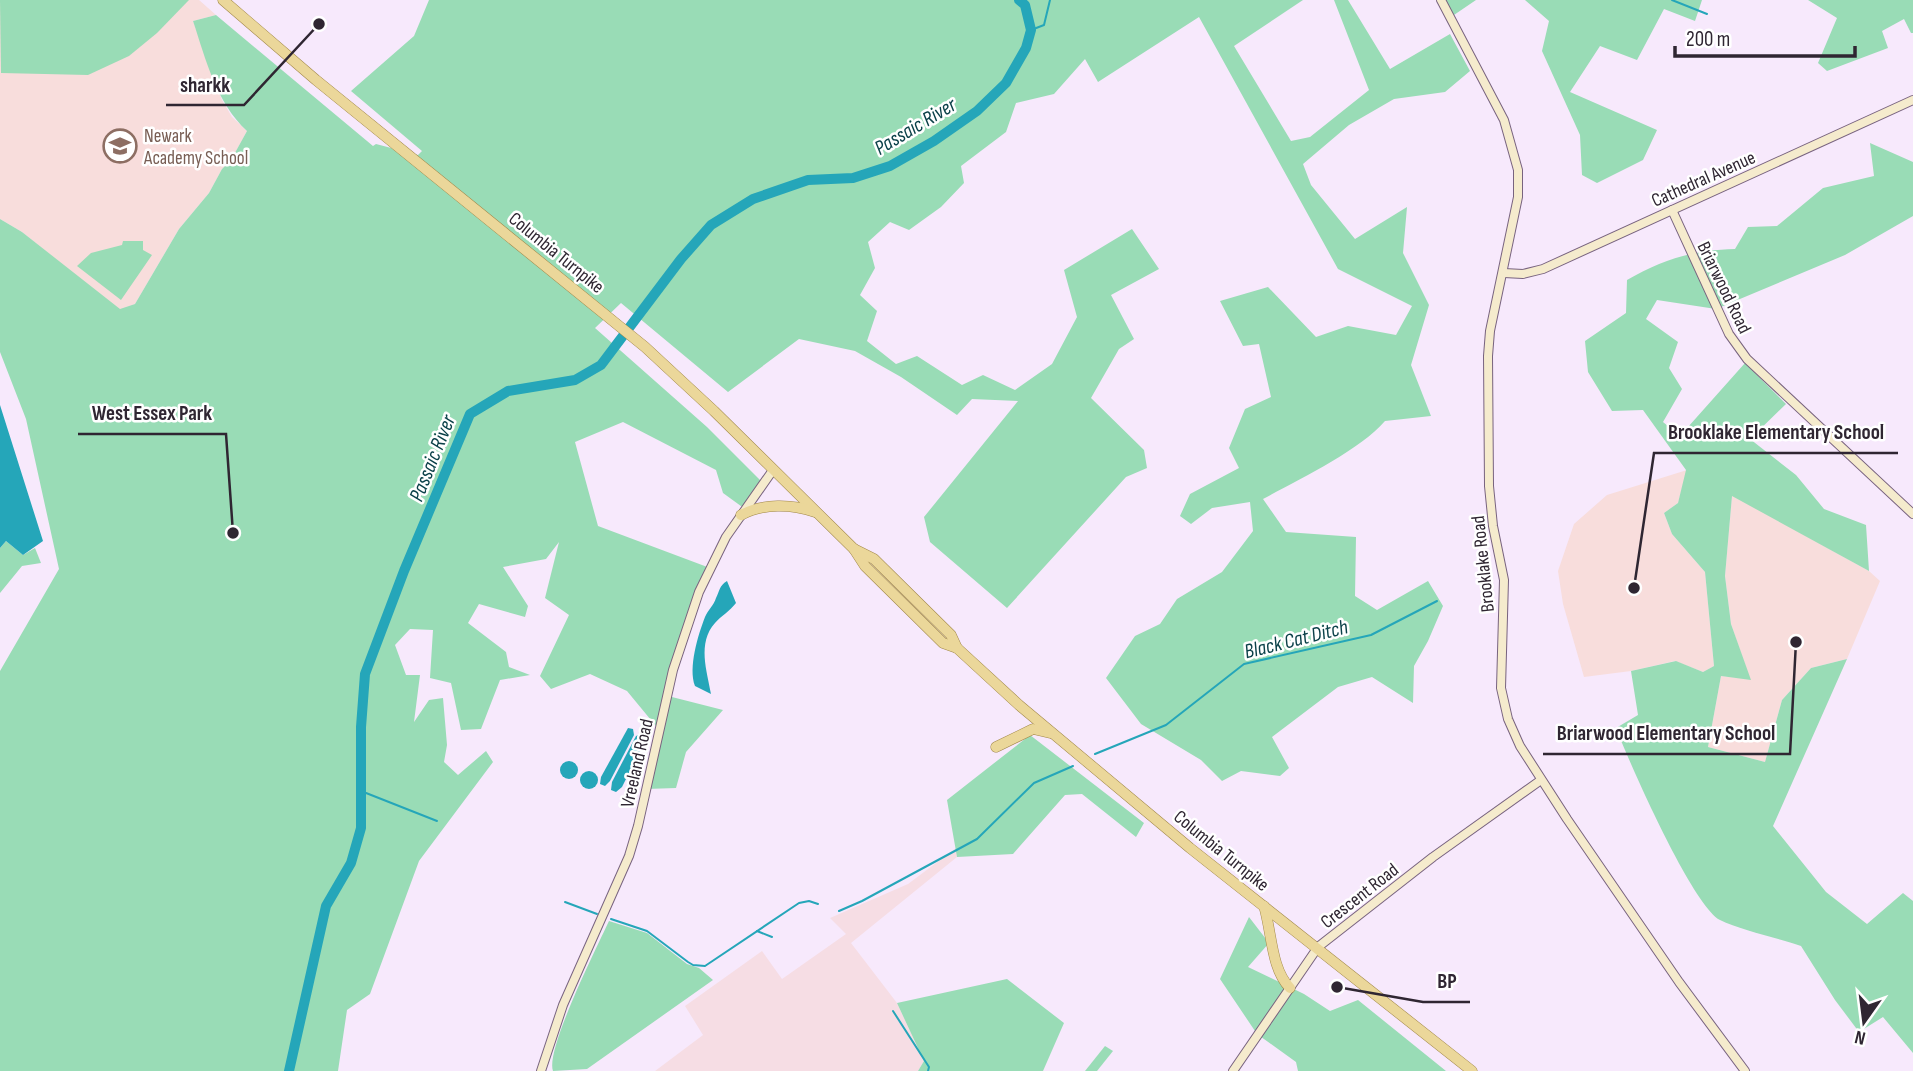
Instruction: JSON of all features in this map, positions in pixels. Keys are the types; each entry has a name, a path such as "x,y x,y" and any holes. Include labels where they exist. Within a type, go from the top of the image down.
{"main road":[{"name":"Columbia Turnpike","path":"223,0 316,80 645,347 854,549 865,566 943,643 957,648 1055,735 1190,848 1472,1071"},
{"path":"741,516 760,508 774,506 794,507 817,513"},
{"path":"996,747 1033,729 1042,729 1055,735"},
{"path":"1264,906 1271,927 1277,971 1290,988"}],"street":[{"name":"Brooklake Road","path":"1441,0 1495,102 1517,159 1518,197 1490,331 1488,356 1490,495 1505,598 1502,688 1511,729 1541,780 1679,982 1745,1071"},
{"name":"Cathedral Avenue","path":"1504,273 1523,274 1536,271 1913,100"},
{"name":"Briarwood Road","path":"1672,210 1729,334 1746,359 1913,514"},
{"name":"Vreeland Road","path":"541,1071 563,1004 629,856 673,670 690,615 716,558 773,470"},
{"name":"Crescent Road","path":"1233,1071 1318,947 1433,857 1541,780"}],"shaded area":[{"name":"Newark Academy School","path":"0,0 199,0 216,15 193,21 222,100 232,117 247,131 209,193 179,229 135,304 119,310 22,232 0,219"},
{"path":"1687,470 1678,503 1664,513 1672,534 1705,572 1714,666 1703,672 1675,661 1631,671 1584,677 1563,604 1558,571 1574,524 1607,495"},
{"path":"1732,495 1869,571 1880,581 1847,659 1811,668 1782,700 1765,762 1708,747 1721,676 1750,679 1731,624 1725,576"},
{"path":"956,848 957,857 851,943 897,1003 924,1061 918,1071 655,1071 703,1035 685,1006 762,951 782,979 846,934 830,918 908,884"}],"green space":[{"path":"0,0 189,0 157,33 129,56 88,75 1,73"},
{"path":"429,0 1303,0 1234,46 1291,141 1310,137 1369,90 1334,0 1348,0 1390,69 1450,34 1470,71 1445,92 1394,99 1349,125 1303,164 1311,185 1355,239 1407,207 1403,253 1429,305 1411,365 1431,416 1385,421 1344,454 1263,499 1286,532 1356,537 1355,596 1377,610 1428,581 1443,606 1414,666 1413,703 1372,677 1338,687 1272,737 1289,768 1280,776 1241,771 1222,781 1201,760 1141,724 1106,678 1135,636 1160,624 1177,599 1222,572 1253,531 1250,502 1212,508 1191,524 1180,516 1190,494 1239,468 1229,448 1245,409 1271,397 1259,344 1243,346 1220,301 1268,287 1316,337 1348,326 1396,335 1412,306 1338,269 1199,17 1098,82 1085,59 1054,94 1016,103 1006,132 961,166 964,183 941,207 909,230 890,222 868,242 875,268 860,295 877,311 867,341 896,364 917,356 962,385 983,375 1015,390 1052,364 1077,317 1064,270 1132,229 1159,269 1111,295 1134,339 1119,349 1091,398 1144,450 1147,468 1126,477 1007,608 930,542 924,517 1018,401 972,399 957,415 901,377 855,351 799,339 728,392 621,303 595,328 707,427 764,484 745,509 723,493 716,470 623,422 575,442 598,526 710,568 668,696 723,710 686,752 676,788 646,789 660,731 627,691 590,674 551,689 540,676 569,615 545,598 559,542 546,559 503,567 528,606 525,617 479,604 468,623 506,652 509,667 530,675 500,680 481,729 461,730 451,683 430,678 433,630 410,629 395,645 406,675 420,675 414,722 429,700 443,698 447,745 444,762 458,775 486,751 493,762 419,861 370,994 347,1010 338,1071 0,1071 0,671 59,569 26,419 0,352 0,219 22,232 120,309 135,304 179,229 209,193 247,131 236,120 220,94 193,21 216,15 373,146 376,144 418,155 422,151 351,91 414,36"},
{"path":"1441,0 1476,0 1451,17"},
{"path":"1525,0 1702,0 1695,21 1664,9 1637,60 1600,46 1570,92 1657,130 1643,160 1597,183 1582,175 1580,135 1542,51 1549,21"},
{"path":"1808,0 1913,0 1913,33 1904,19 1882,31 1888,48 1827,71 1818,63 1837,18"},
{"path":"1870,143 1913,162 1913,216 1845,255 1716,309 1657,300 1646,319 1678,342 1669,368 1682,389 1663,422 1680,436 1745,363 1786,404 1750,439 1796,475 1824,509 1866,525 1869,571 1732,496 1725,576 1731,624 1751,680 1721,676 1708,747 1765,762 1782,700 1811,668 1847,659 1773,826 1826,892 1867,924 1903,893 1913,901 1913,1053 1883,1017 1859,1032 1801,946 1728,924 1708,909 1678,862 1647,800 1616,728 1638,715 1631,671 1676,661 1703,672 1714,666 1705,572 1672,534 1664,513 1678,503 1686,470 1643,410 1612,411 1588,372 1585,341 1626,313 1627,280 1653,266 1679,257 1706,251 1735,249 1748,227 1777,226 1823,188 1874,176"},
{"path":"123,241 143,241 143,250 152,255 121,300 77,266 91,253 122,245"},
{"path":"6,541 23,555 35,548 41,563 22,566 0,593 0,548"},
{"path":"1030,735 1144,823 1136,837 1082,794 1065,795 1013,854 957,857 947,800"},
{"path":"1249,917 1269,943 1248,967 1304,994 1330,1011 1358,1000 1446,1071 1298,1071 1296,1062 1257,1034 1220,979"},
{"path":"609,921 647,933 713,980 587,1069 553,1071 553,1060 564,1021"},
{"path":"1007,979 1064,1023 1043,1071 918,1071 924,1061 897,1003"},
{"path":"1105,1046 1113,1051 1097,1071 1085,1071"}],"water":[{"path":"0,405 43,541 23,555 6,541 0,548"},
{"path":"727,581 736,603 717,620 706,639 706,667 711,694 695,686 693,661 705,617 721,586"},
{"path":"628,728 633,729 634,735 610,781 605,786 600,784 601,777"},
{"path":"643,733 645,741 622,787 616,792 611,790 612,782 636,736"},
{"path":"565,761 573,761 578,770 576,777 565,779 560,774 560,766"},
{"path":"585,771 593,771 598,780 596,787 585,789 580,784 580,776"}],"waterway":[{"name":"Passaic River","path":"289,1071 326,906 351,863 361,828 361,727 365,674 404,571 470,414 508,391 575,380 601,365 681,259 711,225 753,199 808,180 853,178 890,166 934,141 977,111 1006,83 1026,48 1031,30 1025,5 1019,0"},
{"path":"1031,30 1044,25 1050,0"},
{"path":"1672,0 1707,14"},
{"name":"Black Cat Ditch","path":"1095,754 1166,725 1244,664 1371,635 1437,601"},
{"name":"Black Cat Ditch","path":"839,911 977,839 1034,783 1073,766"},
{"name":"Black Cat Ditch","path":"361,791 437,821"},
{"name":"Black Cat Ditch","path":"611,919 647,931 688,962 705,966 799,903 809,901 818,904"},
{"name":"Black Cat Ditch","path":"565,902 597,914"},
{"name":"Black Cat Ditch","path":"757,931 772,937"},
{"name":"Black Cat Ditch","path":"893,1011 929,1067 928,1071"}],"place":[{"name":"sharkk","path":"319,24"},
{"name":"Newark Academy School","path":"120,146"},
{"name":"West Essex Park","path":"233,533"},
{"name":"Brooklake Elementary School","path":"1634,588"},
{"name":"Briarwood Elementary School","path":"1796,642"},
{"name":"BP","path":"1337,987"}]}
